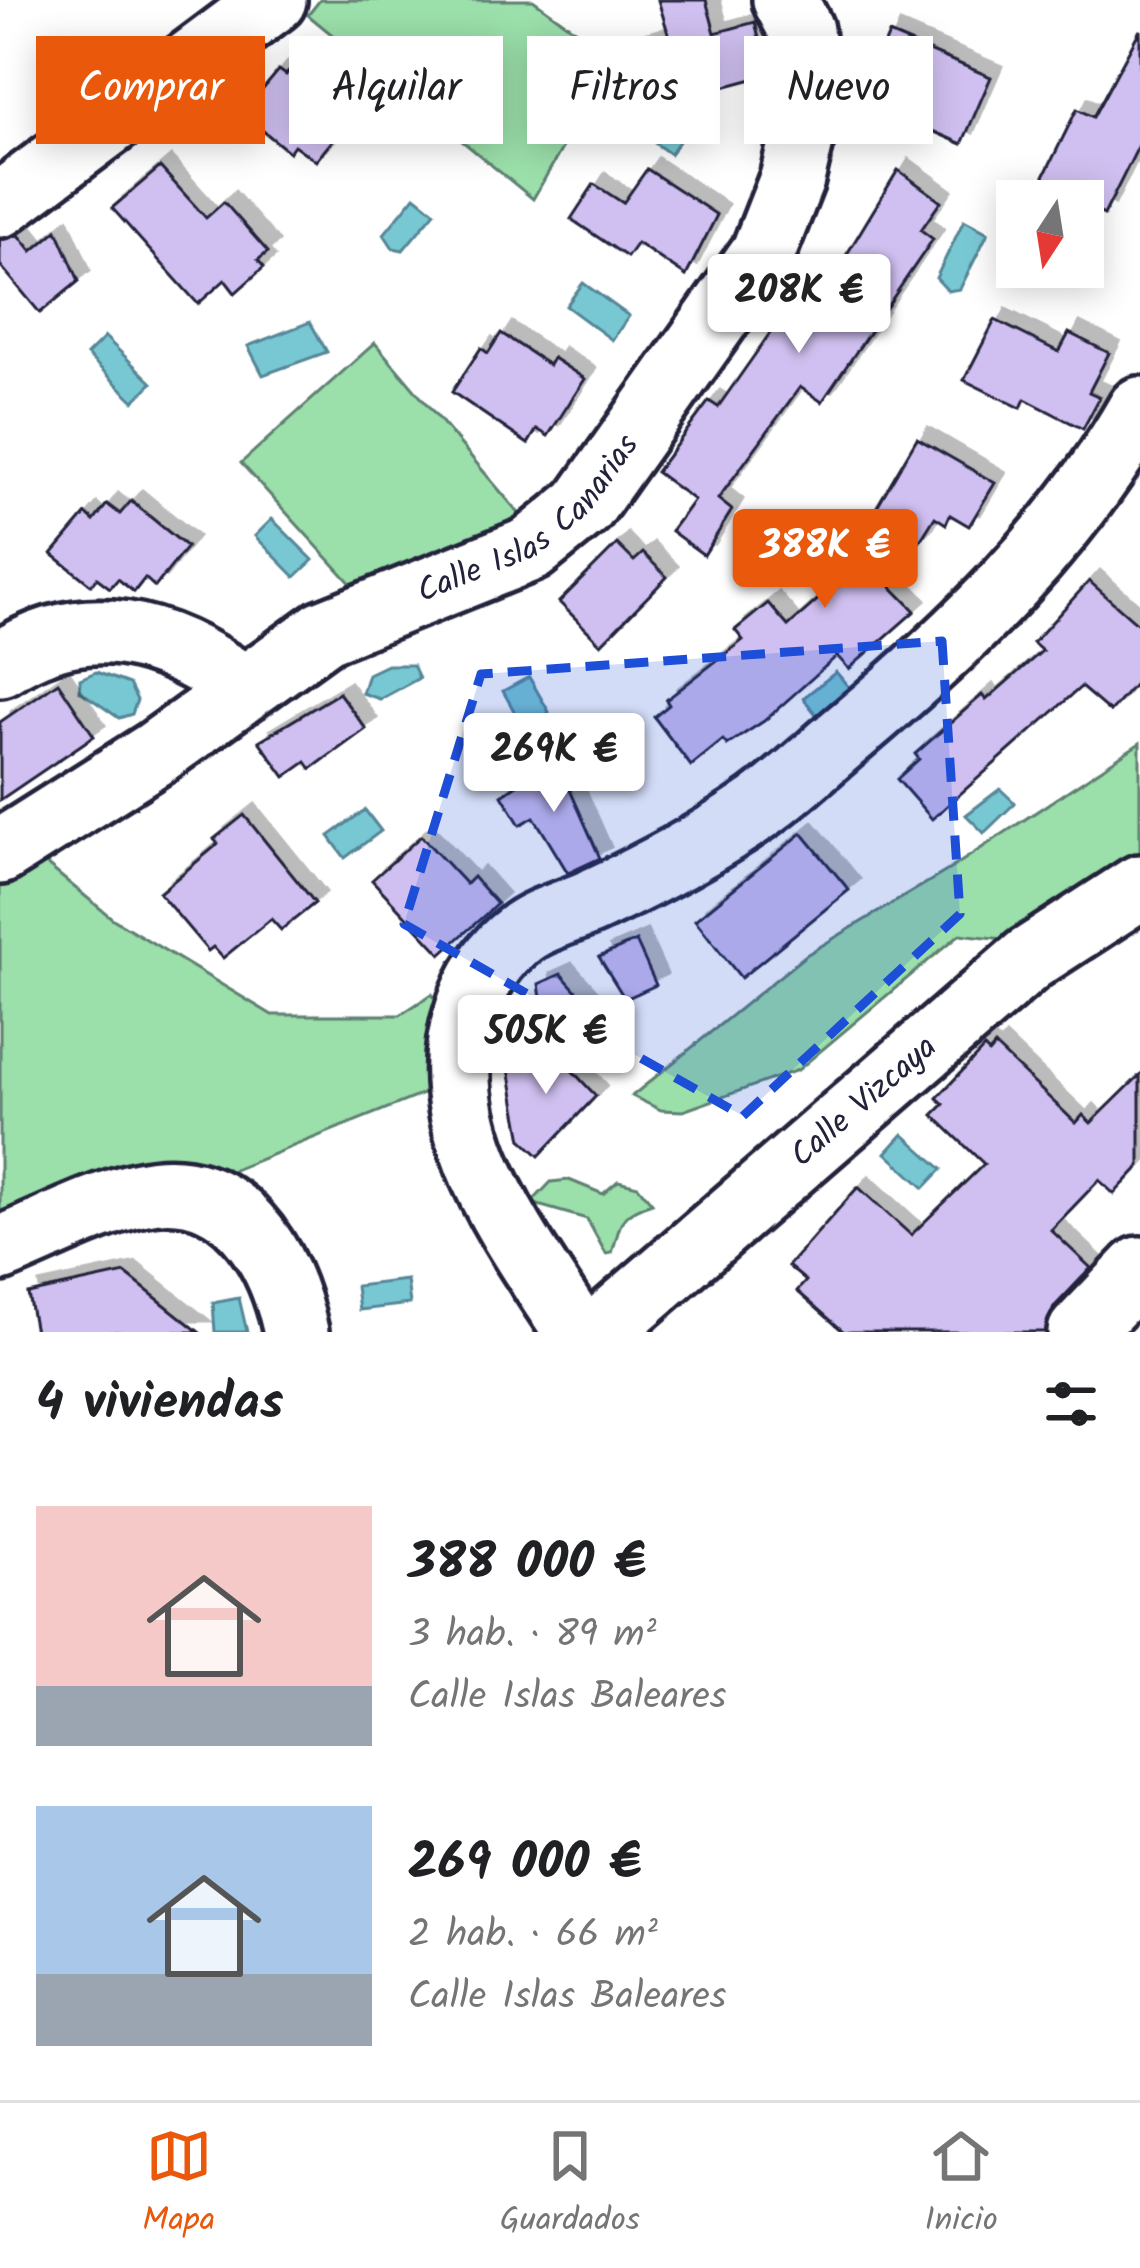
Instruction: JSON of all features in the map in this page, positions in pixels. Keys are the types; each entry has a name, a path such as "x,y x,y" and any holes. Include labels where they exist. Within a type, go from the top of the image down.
{"street":[{"path":"0,206 274,0"},
{"name":"Calle Islas Canarias","path":"0,852 156,753 324,632 531,549 584,506 763,253 792,179 809,106 801,30 785,0"},
{"path":"576,1332 502,1216 463,1126 458,1049 484,971 520,933 679,859 761,806 888,700 991,604 1072,514 1140,409"},
{"path":"0,664 26,647 93,631 134,632 195,653 242,687"},
{"name":"Calle Vizcaya","path":"599,1332 1029,958 1140,886"},
{"path":"0,1249 143,1193 192,1194 237,1214 266,1248 287,1290 296,1332"},
{"path":"1080,1332 1140,1269"}],"highlighted area":[{"path":"942,641 960,914 743,1116 404,924 481,674"}],"green space":[{"path":"320,0 533,0 583,36 527,36 527,144 565,144 533,199 466,144 503,144 503,36 334,36 308,15"},
{"path":"375,343 522,517 493,535 355,588 241,463"},
{"path":"1140,743 1140,859 1012,940 960,934 798,1070 683,1111 661,1110 632,1096 806,955 950,869"},
{"path":"40,859 113,919 272,1015 400,1015 432,994 440,1006 428,1092 219,1176 0,1222 0,886"},
{"path":"569,1180 603,1194 618,1181 638,1186 652,1203 627,1215 612,1253 606,1254 587,1219 531,1203 551,1182"}],"water":[{"path":"656,144 677,144 670,154"},
{"path":"415,196 435,212 403,250 393,248 384,234"},
{"path":"964,220 988,233 960,289 948,291 936,278"},
{"path":"583,283 629,316 612,340 566,306"},
{"path":"310,322 327,352 263,375 248,346"},
{"path":"105,337 152,383 134,401 87,355"},
{"path":"272,519 313,560 295,577 255,536"},
{"path":"387,665 413,665 419,678 380,699 362,693 368,674"},
{"path":"96,672 129,684 137,700 132,714 119,718 80,691 80,679"},
{"path":"836,672 852,691 819,718 803,698"},
{"path":"529,677 549,712 540,725 523,727 503,691"},
{"path":"1000,789 1015,803 984,833 966,815"},
{"path":"365,810 381,831 345,858 329,836"},
{"path":"903,1134 942,1169 924,1188 886,1153"},
{"path":"407,1280 410,1304 359,1310 356,1286"},
{"path":"239,1298 247,1332 215,1332 213,1303"}],"building":[{"path":"658,0 706,0 715,33 755,22 758,36 744,36 744,81 720,88 720,36 669,36"},
{"path":"1140,30 1140,143 1104,215 1104,180 1042,180 1077,109 1093,117"},
{"path":"933,53 991,77 962,144 933,131"},
{"path":"279,70 286,75 289,71 289,144 330,144 316,161 294,145 289,152 265,132 265,87"},
{"path":"160,167 206,218 224,202 268,252 258,260 264,267 235,293 225,280 198,304 112,208"},
{"path":"647,169 717,215 686,276 637,243 627,257 571,219 594,184 623,203"},
{"path":"898,170 941,201 921,230 933,239 822,402 800,387 718,499 732,510 704,555 671,531 694,500 656,472 709,401 718,407 811,275 827,287"},
{"path":"57,230 79,281 40,313 0,265 0,240 19,235 32,251"},
{"path":"995,320 1059,352 1069,333 1109,353 1089,392 1100,397 1083,429 1025,399 1021,408 964,380"},
{"path":"501,333 549,365 553,358 585,379 548,436 537,429 528,444 452,392 481,348 488,353"},
{"path":"917,438 995,483 969,526 950,515 946,524 935,517 922,538 881,576 915,611 849,669 837,656 764,721 727,745 723,740 691,766 654,717 669,705 666,700 743,640 735,630 768,603 788,626 857,565 838,544 872,515"},
{"path":"131,501 187,547 155,587 145,578 134,592 118,579 110,588 97,578 91,585 52,554 86,514 94,521 107,504 120,514"},
{"path":"617,544 634,561 643,553 667,577 601,644 559,602"},
{"path":"1089,581 1140,626 1140,678 1110,712 1081,687 932,819 897,779 919,759 915,754 982,695 986,700 1042,651 1033,643"},
{"path":"58,682 94,736 0,800 0,722"},
{"path":"339,693 366,729 311,769 306,762 285,777 259,741"},
{"path":"556,758 600,858 568,873 534,817 520,825 502,795"},
{"path":"244,815 315,903 281,930 271,919 223,958 213,947 208,951 159,893 218,844 214,839"},
{"path":"802,833 849,890 741,978 695,920"},
{"path":"421,836 466,884 473,877 497,904 441,954 372,880"},
{"path":"636,941 656,985 625,999 599,957"},
{"path":"561,974 598,1015 544,1021 539,984"},
{"path":"995,1046 1076,1123 1083,1115 1091,1123 1140,1075 1140,1166 1114,1194 1099,1180 1051,1230 1091,1268 1054,1307 1045,1332 844,1332 797,1291 806,1281 788,1266 858,1187 911,1235 984,1164 933,1115 944,1104 937,1098 984,1048 989,1053"},
{"path":"552,1049 596,1096 539,1156 522,1140 507,1058"},
{"path":"125,1273 199,1332 35,1332 28,1294"}]}
